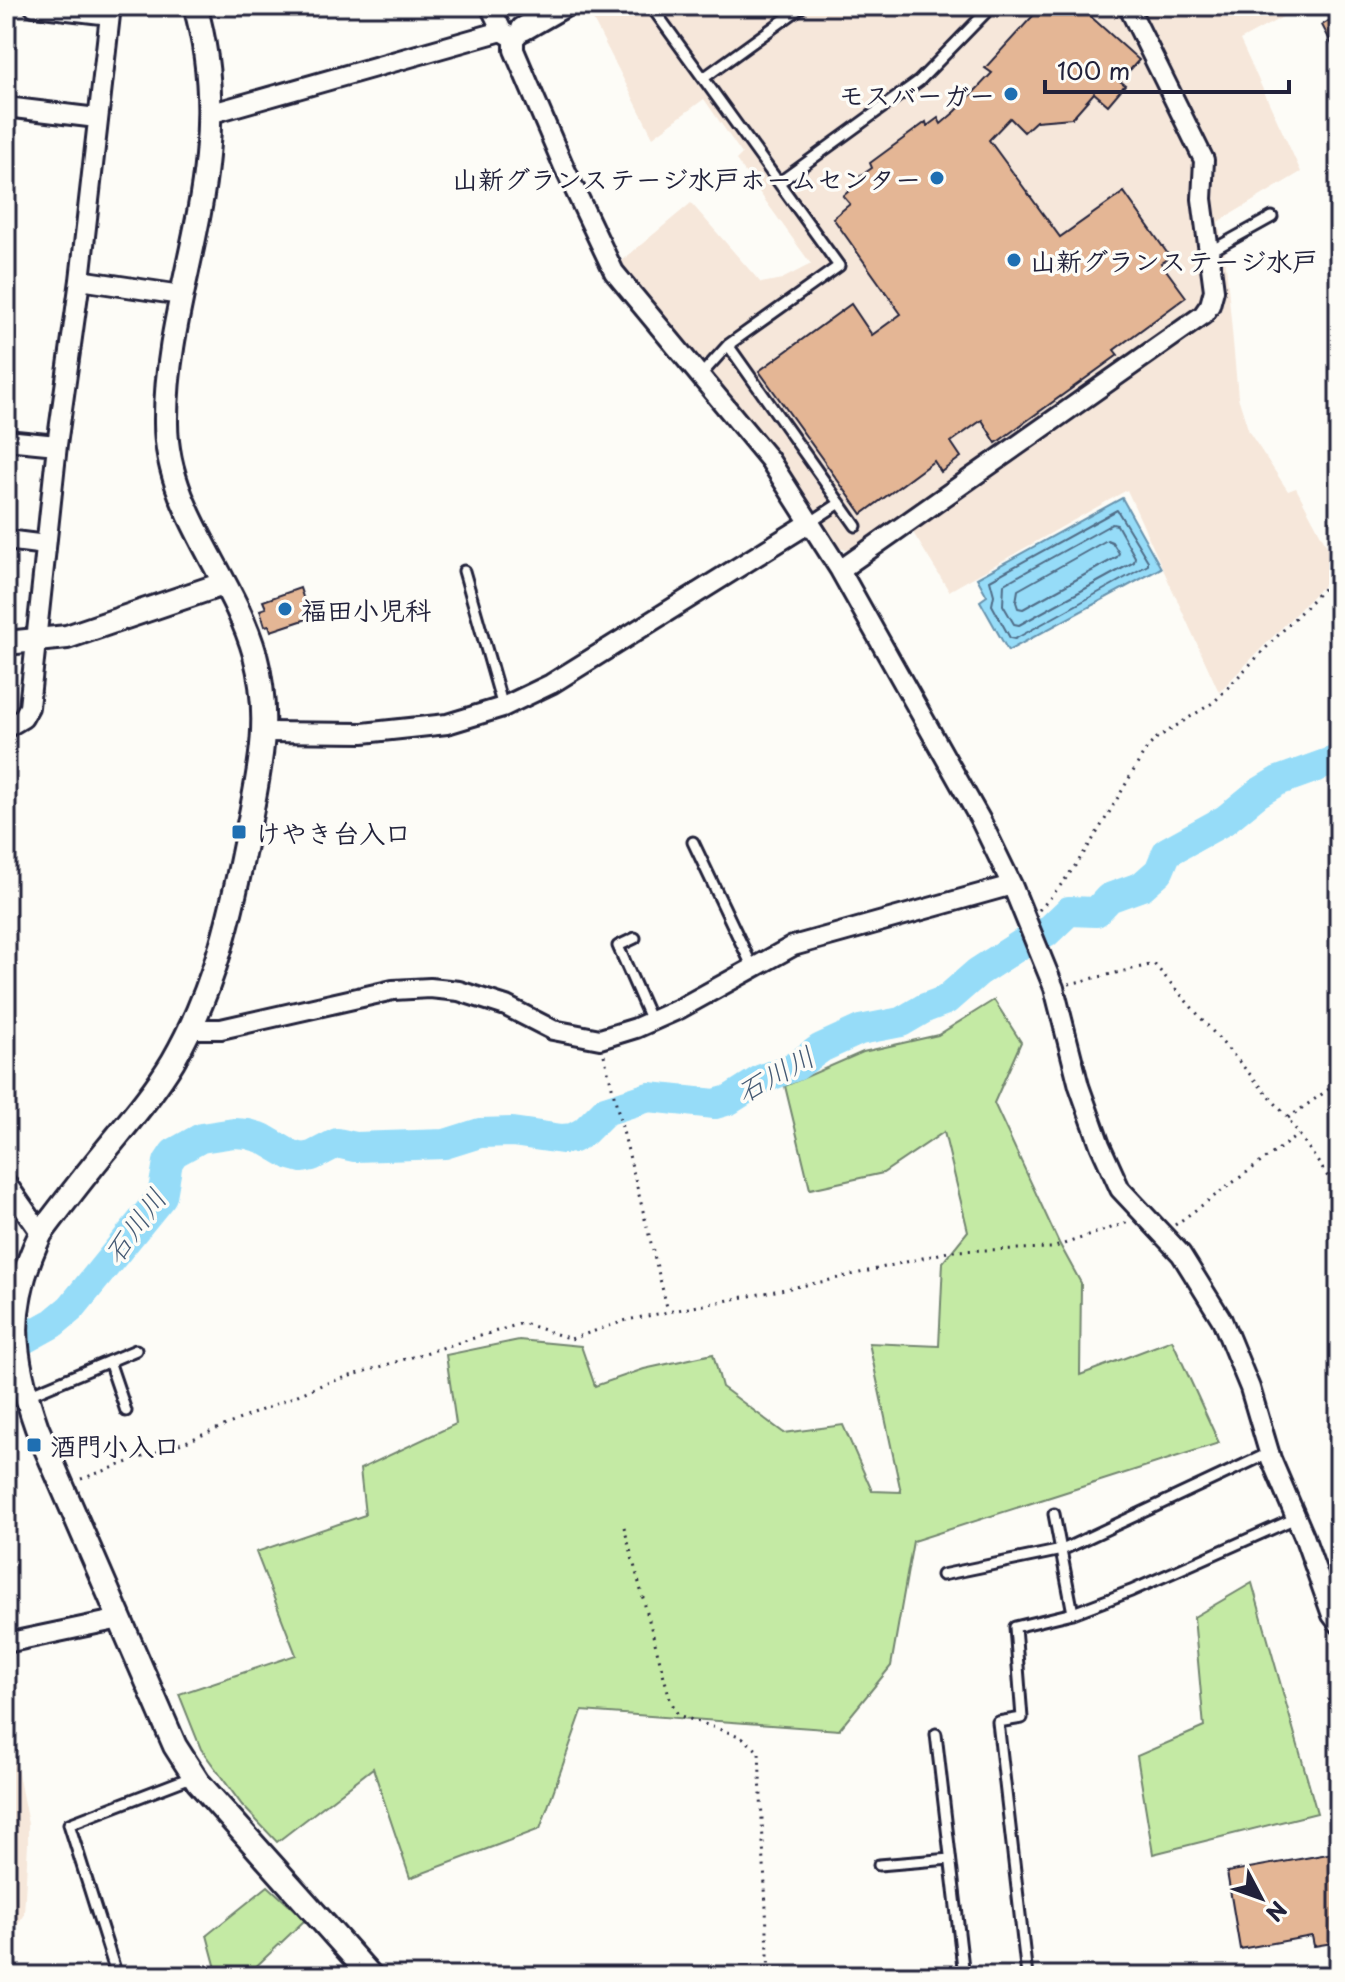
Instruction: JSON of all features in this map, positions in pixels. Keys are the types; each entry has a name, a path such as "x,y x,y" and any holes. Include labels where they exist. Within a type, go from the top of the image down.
{"street":[{"path":"6,728 23,718 29,707 57,445 80,280 111,11 34,6"},
{"path":"195,6 208,77 207,156 166,396 169,458 183,502 254,652 264,703 265,732 246,843 212,981 190,1029 155,1089 41,1233 29,1257 12,1311 26,1396 163,1722 194,1776 371,1976"},
{"path":"490,6 513,33 514,50 609,263 769,459 840,570 981,821 1012,885 1054,988 1079,1086 1100,1145 1120,1189 1191,1268 1222,1320 1250,1388 1269,1453 1332,1615 1339,1624"},
{"path":"209,114 513,33 563,6"},
{"path":"840,570 1203,315 1210,305 1214,290 1202,199 1204,160 1128,6"},
{"path":"6,107 97,118"},
{"path":"80,280 181,295"},
{"path":"6,440 57,445"},
{"path":"265,732 363,733 447,724 503,707 551,684 811,522"},
{"path":"6,540 46,545"},
{"path":"6,643 67,637 223,584"},
{"path":"190,1029 221,1029 393,990 430,988 471,995 506,1006 553,1030 600,1039 651,1021 793,946 1012,885"},
{"path":"6,1183 41,1233"},
{"path":"6,1643 120,1619"}],"lane":[{"path":"651,6 839,266 728,345 700,376"},
{"path":"705,77 803,6"},
{"path":"780,182 919,81 992,6"},
{"path":"1209,252 1272,217"},
{"path":"728,345 856,526"},
{"path":"811,522 840,503"},
{"path":"464,571 503,707"},
{"path":"693,842 753,968"},
{"path":"635,938 618,946 651,1021"},
{"path":"26,1396 136,1350"},
{"path":"109,1361 126,1411"},
{"path":"942,1575 1062,1550 1269,1453"},
{"path":"1054,1514 1073,1613"},
{"path":"1027,1976 998,1722 1022,1718 1015,1627 1073,1613 1131,1591 1296,1518"},
{"path":"936,1734 964,1976"},
{"path":"117,1976 69,1824 194,1776"},
{"path":"879,1865 950,1859"}],"path":[{"path":"1031,931 1093,841 1147,748 1157,738 1214,702 1339,572"},
{"path":"1054,988 1154,964 1288,1118 1339,1193"},
{"path":"600,1039 669,1311"},
{"path":"1288,1118 1339,1082"},
{"path":"1162,1234 1299,1134"},
{"path":"62,1486 188,1441 324,1384 523,1323 571,1339 627,1320 826,1281 952,1251 1052,1248 1127,1223 1142,1214"},
{"path":"624,1527 670,1699 678,1715 742,1737 759,1752 769,1976"}],"shaded area":[{"path":"586,6 1303,6 1240,40 1301,172 1218,222 1225,254 1238,397 1249,432 1288,491 1296,488 1339,569 1219,692 1127,490 949,591 904,518 856,553 833,546 772,448 618,264 691,203 761,283 782,279 811,264 736,160 742,154 704,99 653,137"},
{"path":"6,1713 28,1824 28,1844 24,1914 6,1945"}],"green space":[{"path":"994,1000 1021,1042 994,1103 1059,1243 1081,1283 1080,1375 1172,1340 1219,1443 913,1541 891,1666 839,1730 582,1711 540,1829 410,1878 373,1768 277,1842 242,1805 201,1749 179,1694 296,1655 256,1552 365,1515 360,1469 456,1424 446,1355 519,1340 581,1346 595,1386 644,1369 713,1354 722,1387 784,1433 843,1425 872,1491 901,1492 869,1343 939,1346 943,1262 968,1231 944,1132 883,1173 810,1189 785,1086 863,1052 938,1035"},
{"path":"1252,1583 1317,1813 1153,1854 1137,1756 1204,1727 1194,1617"},
{"path":"268,1886 305,1920 246,1976 218,1976 207,1935"}],"water":[{"path":"1122,498 1161,568 1008,651 980,601 987,596 977,578"}],"building":[{"name":"山新グランステージ水戸","path":"1042,6 1079,6 1139,60 1120,81 1125,85 1108,105 1094,93 1072,118 1036,121 1024,132 1010,118 989,140 1060,237 1124,192 1170,257 1161,263 1186,297 1114,350 1118,355 996,443 982,420 951,442 961,457 941,472 934,461 862,514 759,371 851,304 872,335 901,314 833,218 850,204 843,196 862,180 859,177 872,168 870,163 926,122 927,126 938,118 941,124 956,111 992,73 985,68"},
{"path":"1339,15 1339,58 1322,25"},
{"name":"福田小児科","path":"300,588 310,618 271,631 269,625 265,626 260,610 266,608 263,601"},
{"path":"1339,1852 1339,1942 1314,1946 1312,1936 1240,1949 1227,1872"}],"waterway":[{"name":"石川川","path":"6,1349 53,1323 71,1308 162,1196 168,1162 174,1153 201,1138 248,1134 302,1158 337,1143 355,1147 445,1144 480,1133 512,1132 573,1138 584,1132 605,1111 649,1097 715,1104 729,1100 762,1079 796,1066 821,1048 860,1030 901,1022 946,1000 978,972 1023,943 1046,933 1069,911 1096,912 1109,898 1142,886 1159,871 1167,852 1225,820 1258,793 1278,781 1339,759"}],"place":[{"name":"モスバーガー","path":"1011,94"},
{"name":"山新グランステージ水戸ホームセンター","path":"937,178"},
{"name":"山新グランステージ水戸","path":"1014,260"},
{"name":"福田小児科","path":"285,609"},
{"name":"けやき台入口","path":"239,832"},
{"name":"酒門小入口","path":"34,1445"}]}
